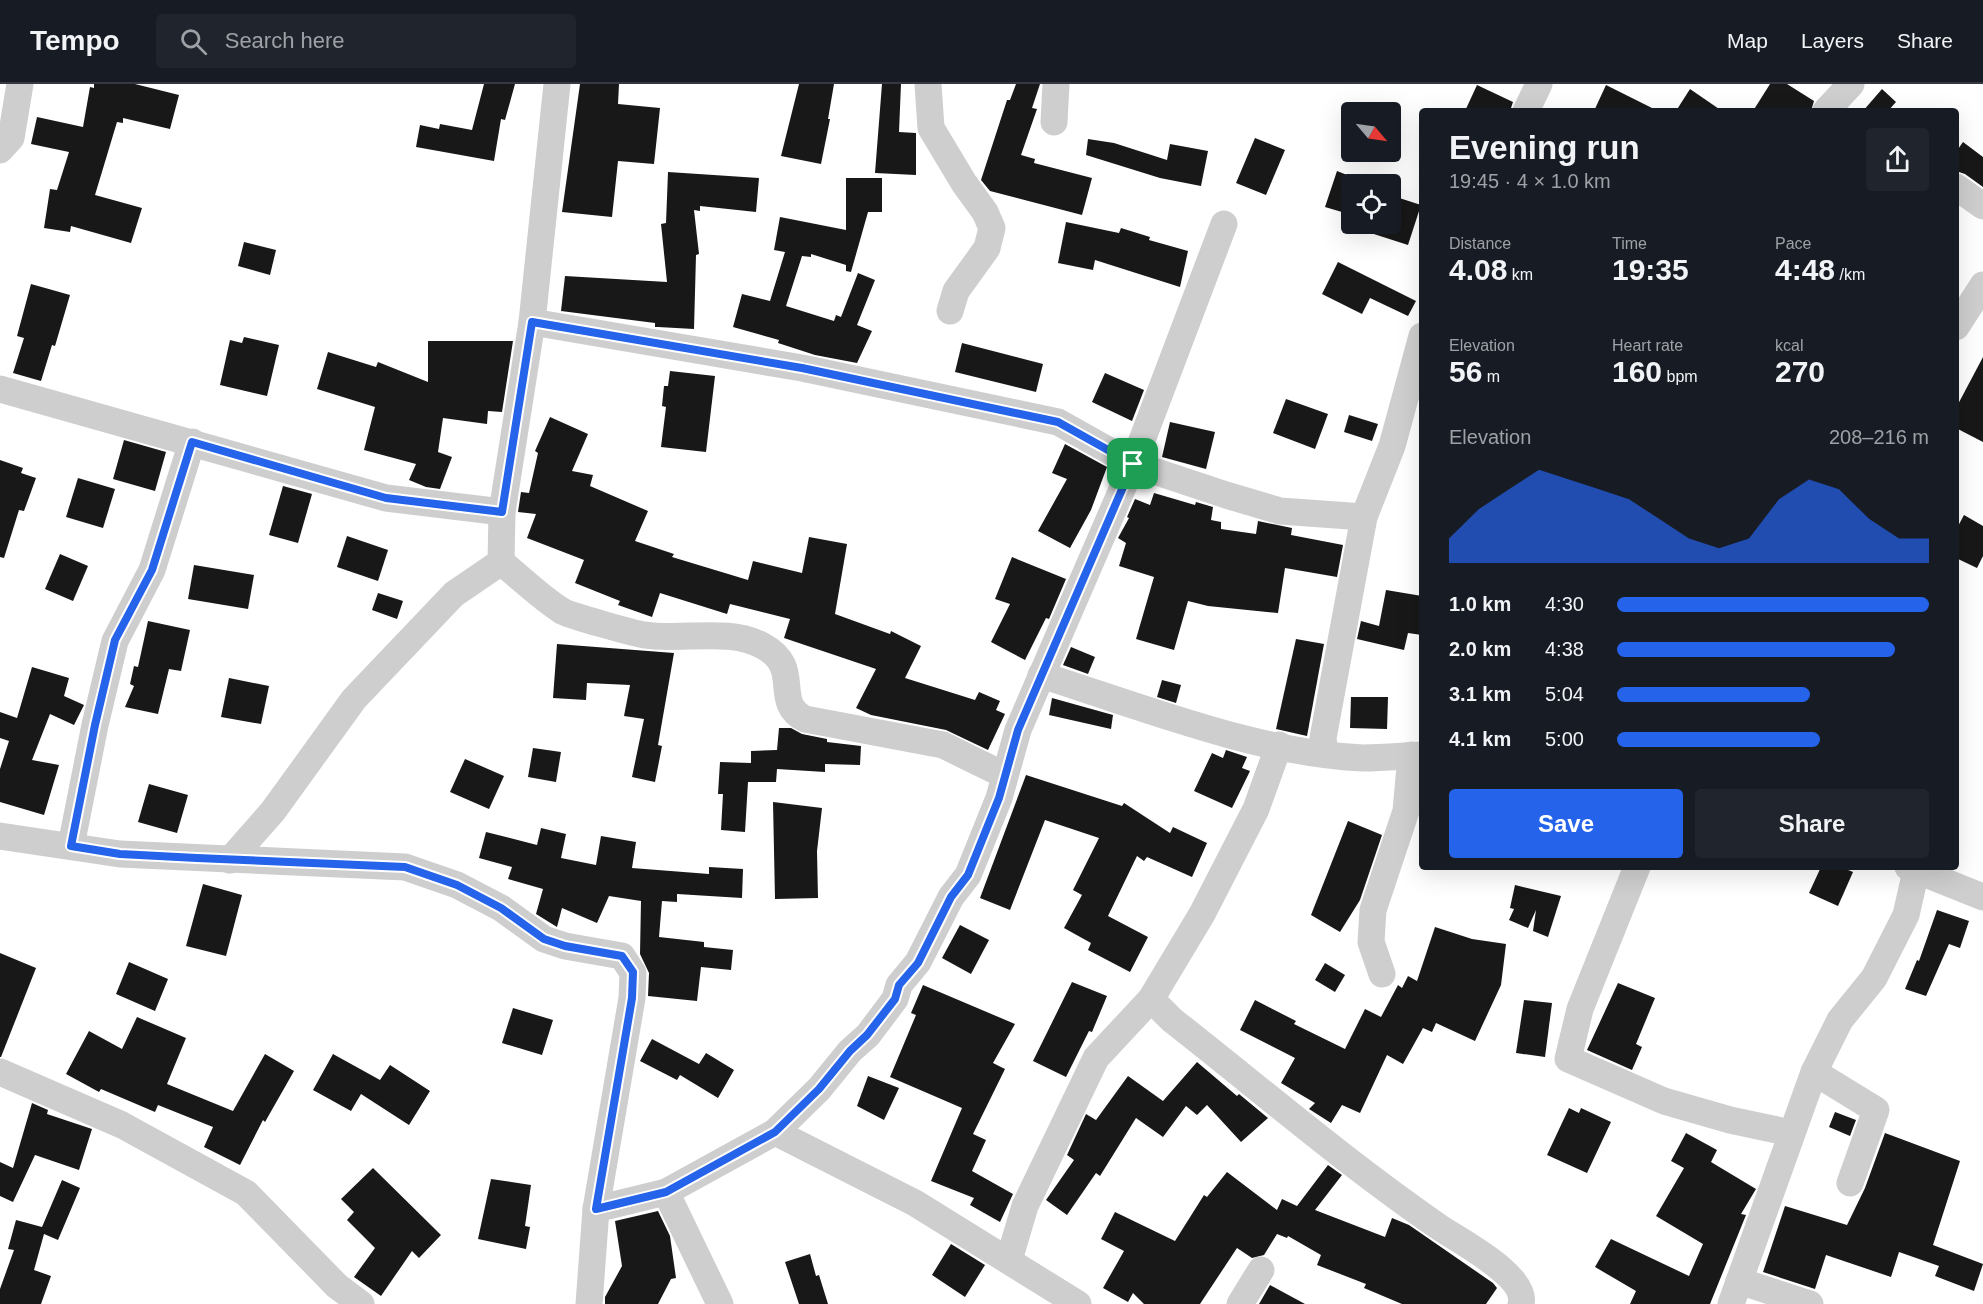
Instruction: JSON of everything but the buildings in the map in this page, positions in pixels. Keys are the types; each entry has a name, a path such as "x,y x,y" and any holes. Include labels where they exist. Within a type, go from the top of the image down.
{"street":[{"path":"0,150 11,138 20,84"},
{"path":"501,562 502,512 532,322 557,84"},
{"path":"928,84 931,128 964,183 986,212 992,228 987,248 956,291 950,311"},
{"path":"1054,122 1056,84"},
{"path":"1527,108 1539,84"},
{"path":"1959,189 1983,206"},
{"path":"596,1209 666,1192 775,1132 819,1089 850,1051 867,1035 895,999 899,985 918,963 951,897 968,875 999,798 1004,774 1041,675 1133,464 1224,224"},
{"path":"1959,322 1983,285"},
{"path":"532,322 802,368 1058,422 1133,464 1280,511 1364,518"},
{"path":"1325,754 1323,738 1364,518 1392,446 1419,347"},
{"path":"0,389 386,498 502,512"},
{"path":"71,846 95,725 115,640 152,570 192,442"},
{"path":"501,562 564,612 644,635 733,638 763,646 782,662 788,674 788,700 794,713 805,719 943,745 1004,774"},
{"path":"230,860 273,811 354,699 454,594 501,562"},
{"path":"1041,675 1233,735 1279,746 1364,758 1416,755 1406,811 1373,910 1371,942 1382,974"},
{"path":"1009,1260 1025,1206 1096,1058 1151,999 1202,914 1256,809 1279,746"},
{"path":"0,836 120,854 230,860 368,863 405,867 457,885 501,908 544,939 565,946 622,956 633,972 632,998 596,1209 589,1304"},
{"path":"1636,870 1580,1009 1568,1059 1664,1101 1730,1120 1791,1133"},
{"path":"1810,1304 1735,1293 1814,1072 1840,1020 1880,968 1906,915 1912,870"},
{"path":"1915,870 1983,897"},
{"path":"1151,999 1172,1020 1332,1146 1437,1225 1502,1269 1517,1283 1522,1299 1521,1304"},
{"path":"0,1072 122,1125 246,1193 337,1286 361,1304"},
{"path":"1814,1072 1875,1110 1850,1183"},
{"path":"775,1132 915,1203 1078,1304"},
{"path":"666,1192 720,1304"},
{"path":"1240,1304 1261,1270"}],"route":[{"path":"532,322 802,368 1058,422 1133,464 1018,730 999,798 968,875 951,897 918,963 899,985 895,999 888,1005 867,1035 850,1051 819,1089 775,1132 741,1153 666,1192 596,1209 632,998 633,972 622,956 565,946 544,939 501,908 457,885 405,867 368,863 287,863 120,854 71,846 95,725 115,640 152,570 192,442 386,498 502,512 532,322"}]}
